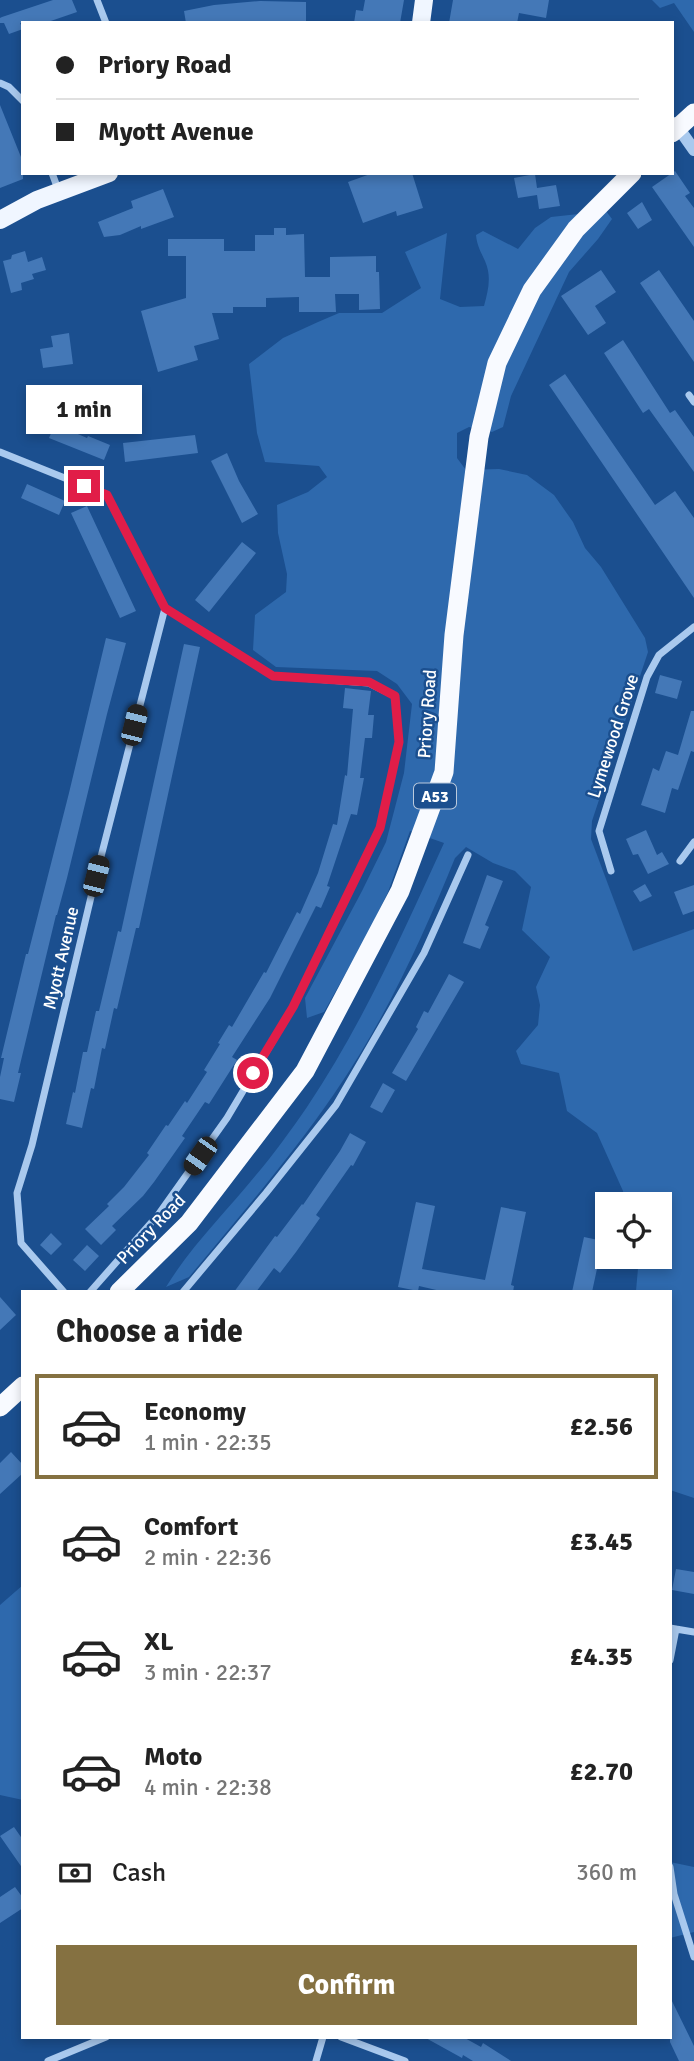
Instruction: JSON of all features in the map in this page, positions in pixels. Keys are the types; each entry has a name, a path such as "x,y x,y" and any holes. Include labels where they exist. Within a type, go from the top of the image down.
{"highway":[{"path":"674,127 694,113"},
{"name":"Priory Road","path":"121,1290 189,1223 305,1071 400,891 444,772 454,635 479,437 497,363 532,290 576,229 630,175"},
{"path":"0,1407 21,1388"}],"main road":[{"path":"421,21 424,0"},
{"path":"0,219 37,200 104,175"}],"street":[{"path":"97,0 105,21"},
{"path":"0,83 9,87 21,99"},
{"path":"674,127 694,150"},
{"path":"53,175 59,192"},
{"path":"0,452 107,495 165,608"},
{"name":"Myott Avenue","path":"62,1290 21,1243 17,1193 32,1145 165,608"},
{"name":"Priory Road","path":"92,1290 158,1215 227,1118 293,1007 380,828 399,742 395,696 369,682 273,676 165,608"},
{"name":"Lymewood Grove","path":"611,871 599,831 647,677 659,655 694,627"},
{"path":"680,861 694,842"},
{"path":"185,1290 266,1194 336,1105 424,953 468,855"},
{"path":"673,1629 694,1632"},
{"path":"672,1880 694,1957"},
{"path":"48,2061 101,2039"},
{"path":"316,2061 322,2039"},
{"path":"347,2039 405,2061"},
{"path":"367,2046 370,2039"}],"shaded area":[{"path":"652,0 694,0 694,32 674,3 660,8"},
{"path":"606,211 612,219 569,272 511,396 503,427 492,432 469,427 457,433 457,458 466,470 499,469 527,475 554,495 573,522 585,548 601,567 645,638 648,652 592,821 591,839 633,951 694,929 694,1498 672,1491 672,1290 636,1290 638,1269 672,1269 672,1192 623,1192 597,1133 567,1111 559,1073 521,1064 516,1051 538,1025 540,1005 536,987 550,957 522,930 531,887 515,871 493,863 466,847 455,858 386,1009 334,1094 282,1164 189,1277 166,1287 198,1243 276,1150 327,1076 381,978 444,843 410,831 388,892 366,937 324,1012 307,1018 305,998 386,842 404,773 412,704 397,684 377,671 276,667 253,650 255,615 286,592 287,574 278,533 277,505 308,492 327,477 319,466 265,462 257,433 249,364 283,338 318,322 339,313 382,313 421,288 405,252 447,233 440,299 460,307 484,306 489,278 476,235 483,231 518,249 535,228 551,217"},
{"path":"21,1587 21,1800 0,1795 0,1605"},
{"path":"672,1862 694,1867 694,1932 672,1938"}],"building":[{"path":"53,0 72,0 77,12 51,21 21,21 21,30 9,34 4,23 0,23 2,17"},
{"path":"365,0 404,0 400,21 354,21 356,10 363,11"},
{"path":"453,0 549,0 546,18 519,13 517,21 449,21"},
{"path":"260,1 306,2 306,21 186,21 184,11"},
{"path":"0,105 21,157 23,179 0,188"},
{"path":"674,172 690,193 685,196 694,208 694,247 652,187 669,175 674,175"},
{"path":"367,175 413,175 423,208 397,216 396,211 363,223 348,182"},
{"path":"535,175 537,188 556,185 560,206 539,209 537,195 518,198 514,178"},
{"path":"163,189 174,217 120,235 104,237 98,222 133,208 131,201"},
{"path":"642,202 652,220 638,229 627,213"},
{"path":"274,228 286,228 286,235 304,234 305,277 330,277 330,257 376,256 380,309 359,310 359,294 335,294 336,312 299,312 299,297 266,298 266,307 233,307 233,313 212,313 219,339 194,346 198,360 158,372 141,311 186,298 186,256 168,256 168,239 224,239 224,251 255,251 255,235 274,235"},
{"path":"25,251 28,262 42,257 46,270 32,274 34,279 21,283 22,290 11,293 3,261"},
{"path":"601,270 616,292 595,306 606,323 588,335 561,296"},
{"path":"659,270 694,321 694,362 640,283"},
{"path":"69,333 73,364 43,368 40,349 53,347 51,336"},
{"path":"623,340 670,413 675,410 694,437 694,472 649,409 643,413 604,353"},
{"path":"565,374 655,505 675,491 694,518 694,598 549,385"},
{"path":"55,424 110,445 104,460 49,438"},
{"path":"195,435 198,453 125,462 123,443"},
{"path":"227,453 258,514 242,523 211,461"},
{"path":"27,484 65,501 59,515 21,498"},
{"path":"87,506 136,611 120,618 71,513"},
{"path":"242,542 256,553 209,612 195,600"},
{"path":"106,638 126,643 56,915 18,1073 21,1073 14,1102 0,1099 0,1077 4,1058 1,1058"},
{"path":"184,644 200,647 139,928 136,928 117,1009 114,1008 105,1049 102,1048 94,1089 91,1088 82,1128 66,1124 83,1052 87,1052 118,931 121,932"},
{"path":"660,675 682,681 677,699 655,693"},
{"path":"345,688 371,691 368,715 374,715 372,738 365,738 360,778 364,778 357,815 351,814 327,886 330,887 321,908 316,906 270,998 232,1057 237,1060 209,1104 205,1102 182,1136 185,1138 154,1182 112,1226 116,1230 101,1245 85,1229 109,1206 107,1204 149,1155 147,1153 166,1125 168,1126 185,1101 187,1103 207,1072 204,1070 220,1044 218,1043 229,1025 232,1027 264,972 266,973 297,912 300,914 318,873 333,824 337,825 345,775 347,776 353,709 343,708"},
{"path":"691,711 694,711 694,752 691,751 678,790 672,788 665,813 641,805 653,768 659,771 666,751 678,755"},
{"path":"646,830 657,855 662,852 669,864 648,874 638,854 633,855 626,839"},
{"path":"487,875 503,881 485,925 489,927 480,949 463,943"},
{"path":"645,884 652,896 640,902 633,891"},
{"path":"694,885 694,911 683,915 674,892"},
{"path":"449,974 464,982 406,1081 392,1073 418,1029 416,1027 424,1011 428,1013"},
{"path":"383,1083 395,1090 382,1113 370,1107"},
{"path":"350,1133 366,1142 353,1166 351,1165 316,1215 320,1218 280,1273 274,1268 258,1290 235,1290 275,1236 277,1237 303,1205"},
{"path":"416,1202 435,1206 422,1269 485,1280 501,1207 526,1212 511,1285 514,1286 513,1290 436,1290 419,1286 418,1290 413,1290 398,1287"},
{"path":"51,1233 62,1244 51,1255 40,1245"},
{"path":"584,1237 595,1239 597,1269 592,1290 572,1290"},
{"path":"87,1245 99,1256 85,1271 73,1260"},
{"path":"0,1297 16,1315 0,1330"},
{"path":"11,1452 21,1463 21,1475 0,1494 0,1463"},
{"path":"676,1569 694,1572 694,1594 672,1590"},
{"path":"14,1827 21,1837 21,1866 0,1836"},
{"path":"15,1887 21,1895 21,1909 0,1923 0,1897"},
{"path":"672,2001 694,2046 694,2061 679,2061 670,2042"},
{"path":"428,2039 467,2039 481,2047 483,2043 511,2061 473,2061 463,2055 462,2058"}],"route":[{"path":"84,486 107,495 165,608 273,676 369,682 395,696 399,742 380,828 293,1007 253,1073"}]}
